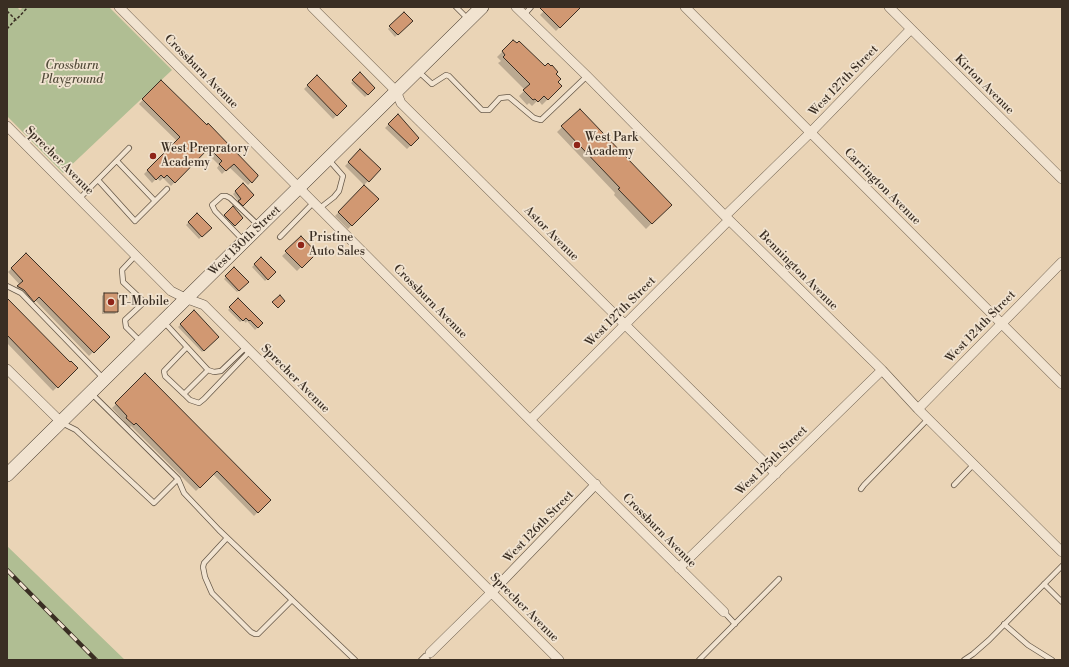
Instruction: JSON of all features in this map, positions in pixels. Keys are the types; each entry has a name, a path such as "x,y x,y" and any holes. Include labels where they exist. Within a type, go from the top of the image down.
{"main road":[{"name":"West 130th Street","path":"7,475 482,7"}],"street":[{"name":"Crossburn Avenue","path":"119,7 300,187 530,420 724,612"},
{"name":"Astor Avenue","path":"312,7 396,91 401,102 776,474"},
{"name":"Bennington Avenue","path":"516,7 587,76 727,218 882,370 918,409 1062,552"},
{"name":"Carrington Avenue","path":"685,7 1062,384"},
{"name":"Kirton Avenue","path":"889,7 1062,179"},
{"name":"West 127th Street","path":"530,420 625,325 911,29"},
{"name":"Sprecher Avenue","path":"7,126 171,291 204,305 559,660"},
{"name":"West 124th Street","path":"918,409 1062,262"},
{"path":"7,369 61,422"},
{"name":"West 125th Street","path":"679,568 882,370"},
{"name":"West 126th Street","path":"429,656 596,484"}],"lane":[{"path":"456,7 469,20"},
{"path":"524,14 531,7"},
{"path":"417,71 432,84 446,75 449,76 482,110 489,110 500,98 509,97 534,118 541,120 587,76"},
{"path":"79,199 129,148"},
{"path":"280,237 317,205 334,197 339,191 342,176 328,159"},
{"path":"117,161 155,201"},
{"path":"98,180 135,222 167,188"},
{"path":"244,242 215,211 212,204 222,196 226,196 260,226"},
{"path":"136,255 122,270 123,282 142,300 143,303 125,320 126,326 141,342"},
{"path":"7,286 21,293 104,379"},
{"path":"163,320 208,370 214,372 221,371 248,349"},
{"path":"187,347 164,371 165,376 190,400 199,403 248,349"},
{"path":"184,394 208,370"},
{"path":"91,392 178,479 184,493 227,538 354,660"},
{"path":"861,489 928,419"},
{"path":"61,422 76,430 154,503 178,479"},
{"path":"954,485 974,464"},
{"path":"227,538 204,563 203,567 212,593 251,632 258,634 292,600"},
{"path":"964,660 973,654 1062,566"},
{"path":"699,660 779,580"},
{"path":"1044,584 1062,602"},
{"path":"724,612 735,624"},
{"path":"1004,624 1028,645 1052,660"},
{"path":"421,660 424,656 429,656"}],"path":[{"path":"7,29 28,7"},
{"path":"7,11 16,20"}],"green space":[{"name":"Crossburn Playground","path":"7,7 17,7 20,10 23,7 109,7 172,70 63,173 7,116"},
{"path":"7,546 125,660 7,660"}],"building":[{"path":"539,7 581,7 560,28"},
{"path":"404,12 413,21 398,35 389,26"},
{"path":"513,40 517,43 519,41 545,66 548,63 558,72 556,74 561,79 558,82 562,86 548,100 544,96 538,102 535,99 533,100 523,90 530,84 503,57 505,55 502,51"},
{"path":"360,72 375,88 368,95 352,80"},
{"path":"317,75 347,106 337,116 307,85"},
{"path":"161,80 207,125 208,123 258,175 252,183 234,164 226,171 219,164 222,161 209,148 175,183 167,175 164,178 161,175 156,180 147,170 180,137 142,99"},
{"path":"580,109 672,205 652,224 561,126"},
{"path":"398,114 419,138 411,146 388,124"},
{"path":"360,149 381,169 369,182 348,162"},
{"path":"243,183 254,195 243,206 238,201 241,199 235,191"},
{"path":"364,185 379,199 352,226 338,212"},
{"path":"233,206 243,218 235,226 224,215"},
{"path":"197,213 212,228 202,237 188,222"},
{"path":"301,236 317,253 302,268 285,251"},
{"path":"26,253 110,337 94,353 39,297 34,302 24,290 17,286 23,281 11,268"},
{"path":"261,257 276,272 268,280 254,264"},
{"path":"234,267 249,282 239,291 225,276"},
{"name":"T-Mobile","path":"104,293 118,293 118,312 104,312"},
{"path":"280,295 285,301 278,308 272,302"},
{"path":"7,298 70,362 71,361 78,368 58,388 7,335"},
{"path":"238,298 263,323 258,328 246,318 243,321 229,307"},
{"path":"194,310 219,337 204,351 180,324"},
{"path":"145,373 271,500 258,513 217,471 200,488 136,423 134,425 126,418 127,416 115,403"}],"railway":[{"path":"7,570 96,660"}],"place":[{"name":"West Park Academy","path":"577,145"},
{"name":"West Prepratory Academy","path":"153,156"},
{"name":"Pristine Auto Sales","path":"301,245"},
{"name":"T-Mobile","path":"111,302"}]}
